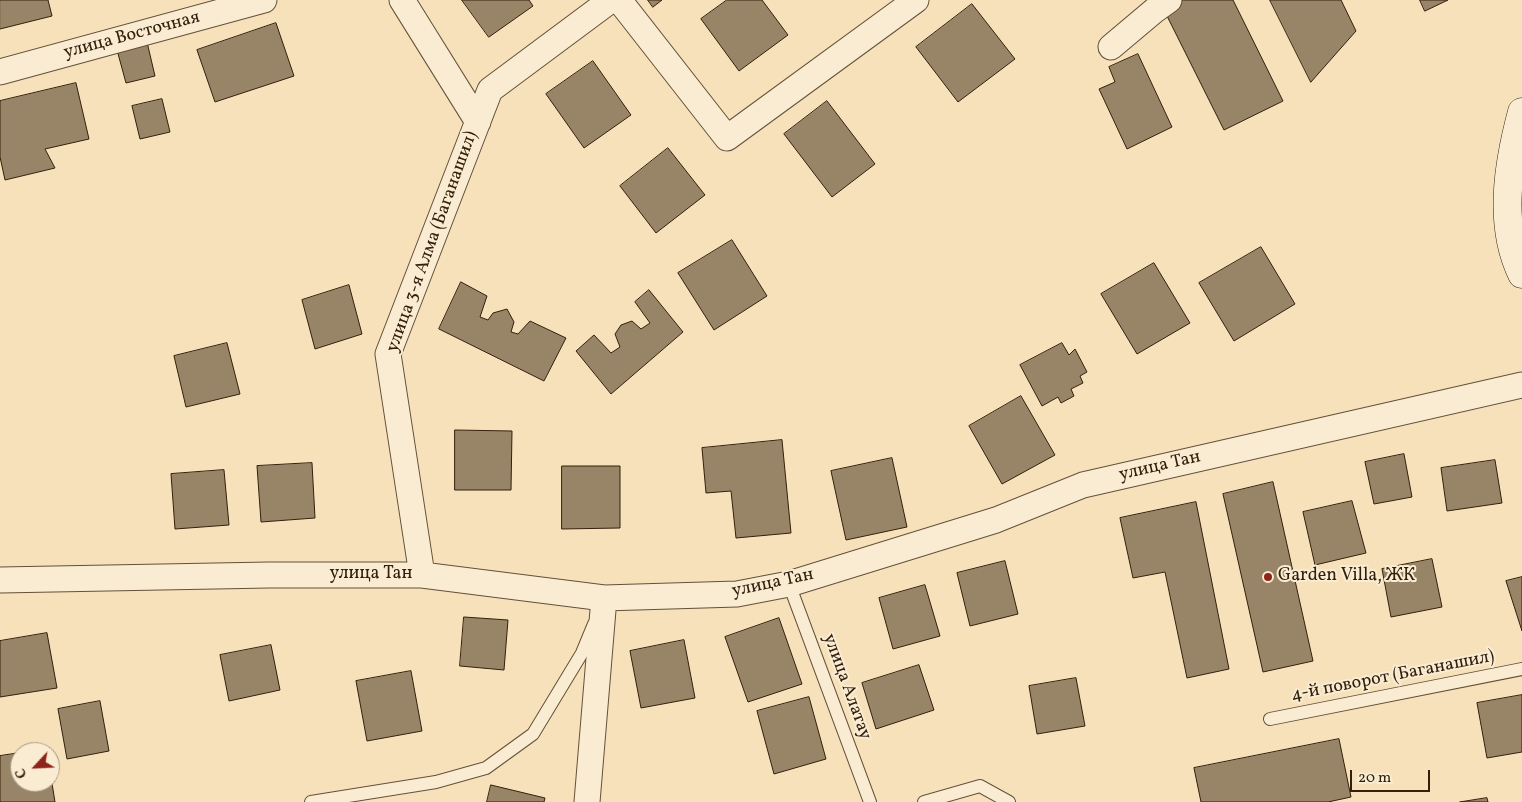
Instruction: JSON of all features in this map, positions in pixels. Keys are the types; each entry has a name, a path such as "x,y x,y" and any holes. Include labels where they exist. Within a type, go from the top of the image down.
{"street":[{"name":"улица Восточная","path":"0,72 264,0"},
{"path":"402,0 478,122"},
{"name":"улица 3-я Алма (Баганашил)","path":"422,575 388,354 490,90 610,0"},
{"path":"618,0 727,138 916,0"},
{"path":"1111,47 1169,0"},
{"path":"1522,112 1515,138 1508,193 1508,231 1516,262 1522,274"},
{"name":"улица Тан","path":"0,580 269,574 422,575 604,598 737,594 789,584 996,520 1083,485 1522,385"},
{"path":"587,802 604,598"}],"lane":[{"name":"улица Алатау","path":"789,584 870,802"},
{"path":"311,802 436,782 486,768 533,734 582,653 604,598"},
{"name":"4-й поворот (Баганашил)","path":"1270,719 1522,669"},
{"path":"924,802 980,786 1010,802"}],"building":[{"path":"0,0 48,0 52,16 0,29"},
{"path":"462,0 529,0 533,6 489,37"},
{"path":"648,0 662,0 653,7"},
{"path":"727,0 762,0 788,35 739,71 701,19"},
{"path":"1184,0 1233,0 1283,101 1224,130 1164,10"},
{"path":"1270,0 1341,0 1356,31 1311,82"},
{"path":"1420,0 1448,0 1425,11"},
{"path":"972,4 1015,59 958,102 916,47"},
{"path":"276,23 294,76 215,102 197,50"},
{"path":"147,42 155,76 126,83 117,50"},
{"path":"1138,54 1172,127 1127,149 1099,89 1115,82 1109,67"},
{"path":"593,61 631,115 584,148 546,94"},
{"path":"76,83 89,139 45,149 55,168 5,180 0,157 0,101"},
{"path":"162,99 170,132 140,139 132,106"},
{"path":"827,101 875,164 832,197 784,134"},
{"path":"668,148 705,195 656,233 620,186"},
{"path":"732,240 767,296 714,330 678,273"},
{"path":"1261,247 1295,304 1234,341 1199,283"},
{"path":"1154,263 1190,323 1137,354 1101,294"},
{"path":"461,282 487,296 480,317 488,320 493,313 507,309 514,322 511,332 518,334 530,321 566,338 544,381 439,329"},
{"path":"349,285 362,334 315,349 302,300"},
{"path":"649,290 683,332 611,394 576,351 594,335 611,353 620,347 615,334 621,325 632,321 641,329 650,323 635,302"},
{"path":"227,343 240,394 186,407 174,356"},
{"path":"1062,343 1069,355 1075,349 1087,372 1080,376 1083,383 1071,389 1074,396 1061,403 1058,397 1042,406 1020,365"},
{"path":"1021,396 1055,455 1002,484 969,426"},
{"path":"455,430 512,431 511,490 455,490"},
{"path":"782,440 791,533 736,538 731,491 706,493 702,448"},
{"path":"1404,454 1412,497 1374,504 1365,462"},
{"path":"892,458 907,527 846,540 831,471"},
{"path":"1495,460 1502,503 1447,511 1441,468"},
{"path":"312,463 315,518 261,522 257,466"},
{"path":"562,466 620,466 620,528 562,529"},
{"path":"224,470 229,525 175,529 171,474"},
{"name":"Garden Villa, ЖК","path":"1273,482 1313,661 1263,672 1223,494"},
{"path":"1352,501 1366,553 1315,565 1303,512"},
{"path":"1196,502 1229,669 1187,678 1165,572 1133,578 1120,518"},
{"path":"1432,559 1442,607 1391,617 1382,569"},
{"path":"1005,561 1018,614 970,626 957,573"},
{"path":"1522,577 1522,631 1506,581"},
{"path":"925,585 940,636 893,649 879,598"},
{"path":"464,617 508,620 504,670 460,666"},
{"path":"779,618 802,684 748,702 725,637"},
{"path":"47,633 57,688 0,697 0,641"},
{"path":"684,640 695,698 641,708 630,651"},
{"path":"271,645 280,690 229,701 220,655"},
{"path":"919,665 934,710 876,729 862,683"},
{"path":"411,671 422,731 367,741 356,681"},
{"path":"1076,678 1085,726 1037,734 1029,686"},
{"path":"1522,695 1522,752 1487,758 1477,703"},
{"path":"809,697 826,759 774,774 757,711"},
{"path":"100,701 109,751 67,759 58,709"},
{"path":"1339,739 1351,797 1328,802 1201,802 1194,768"},
{"path":"10,754 10,792 53,792 55,802 0,802 0,756"},
{"path":"491,785 545,798 544,802 487,802"},
{"path":"1487,798 1488,802 1460,802"}],"place":[{"name":"Garden Villa, ЖК","path":"1268,577"}]}
